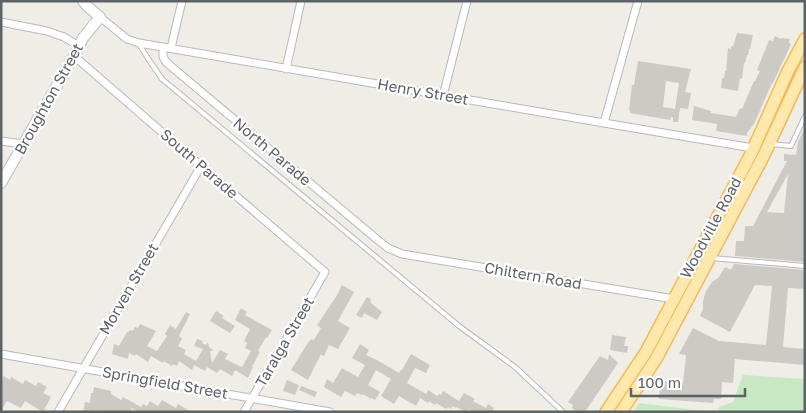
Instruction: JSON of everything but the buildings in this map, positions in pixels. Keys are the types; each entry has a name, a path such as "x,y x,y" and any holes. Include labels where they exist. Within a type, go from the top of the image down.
{"main road":[{"name":"Woodville Road","path":"606,412 646,352 753,148 805,39"},
{"name":"Woodville Road","path":"620,412 656,359 710,258 803,73"}],"street":[{"path":"83,1 86,6 100,17"},
{"path":"167,47 182,1"},
{"path":"286,69 301,1"},
{"path":"443,96 467,1"},
{"path":"604,123 638,1"},
{"name":"Broughton Street","path":"1,183 81,42 100,17"},
{"name":"Henry Street","path":"100,17 127,39 139,43 753,148"},
{"path":"1,22 48,31 81,42"},
{"name":"North Parade","path":"167,47 163,57 167,64 384,245 393,250"},
{"name":"South Parade","path":"74,56 326,272"},
{"path":"788,73 803,73"},
{"path":"1,141 23,144"},
{"name":"Morven Street","path":"58,412 201,166"},
{"name":"Chiltern Road","path":"393,250 402,254 674,299"},
{"name":"Taralga Street","path":"244,412 326,272"},
{"name":"Springfield Street","path":"1,354 330,412"}],"lane":[{"path":"139,43 162,80 459,326 515,367 563,412"},
{"path":"769,143 791,146 805,116"},
{"path":"710,258 805,266"}],"green space":[{"path":"743,375 805,379 805,412 718,412 719,407 733,402"},
{"path":"639,403 712,412 633,412"}]}
